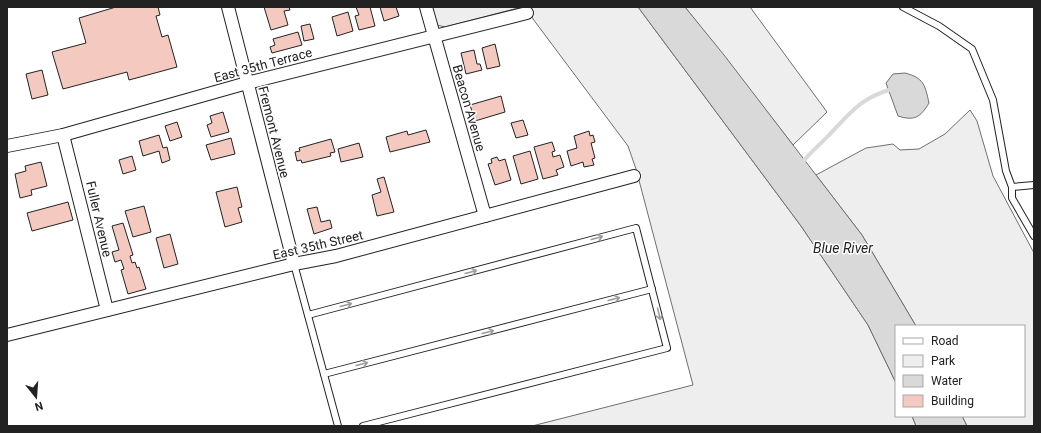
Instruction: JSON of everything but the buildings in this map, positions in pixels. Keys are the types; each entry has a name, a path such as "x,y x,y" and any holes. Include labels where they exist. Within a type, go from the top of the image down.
{"street":[{"name":"Fremont Avenue","path":"228,7 294,264"},
{"name":"Beacon Avenue","path":"426,7 485,216"},
{"name":"East 35th Terrace","path":"7,146 63,135 247,83 528,13"},
{"name":"Fuller Avenue","path":"63,135 107,310"},
{"name":"East 35th Street","path":"7,335 294,264 336,256 634,176"}],"lane":[{"path":"903,7 939,26 972,49 993,100 1006,171 1012,187 1012,198 1034,236"},
{"path":"1012,187 1034,185"},
{"path":"308,315 636,228 667,348 363,426"},
{"path":"294,264 338,426"},
{"path":"324,374 652,289"}],"green space":[{"path":"432,7 522,7 445,27 437,25"},
{"path":"529,7 638,7 801,226 868,325 895,381 895,417 912,417 916,426 532,426 693,385 636,169 628,146 533,19"},
{"path":"685,7 750,7 827,112 793,145"},
{"path":"970,110 977,121 993,176 1034,253 1034,426 967,426 962,417 1025,417 1025,325 915,325 862,235 816,175 866,148 893,144 900,150 919,149 945,134"}],"water":[{"name":"Blue River","path":"638,7 685,7 724,55 862,235 915,325 895,325 895,381 868,325 801,226"},
{"path":"905,73 916,77 923,83 929,103 923,112 912,118 898,116 886,83 893,74"},
{"path":"912,417 962,417 967,426 916,426"}],"waterway":[{"path":"802,163 858,106 872,97 892,89"}]}
